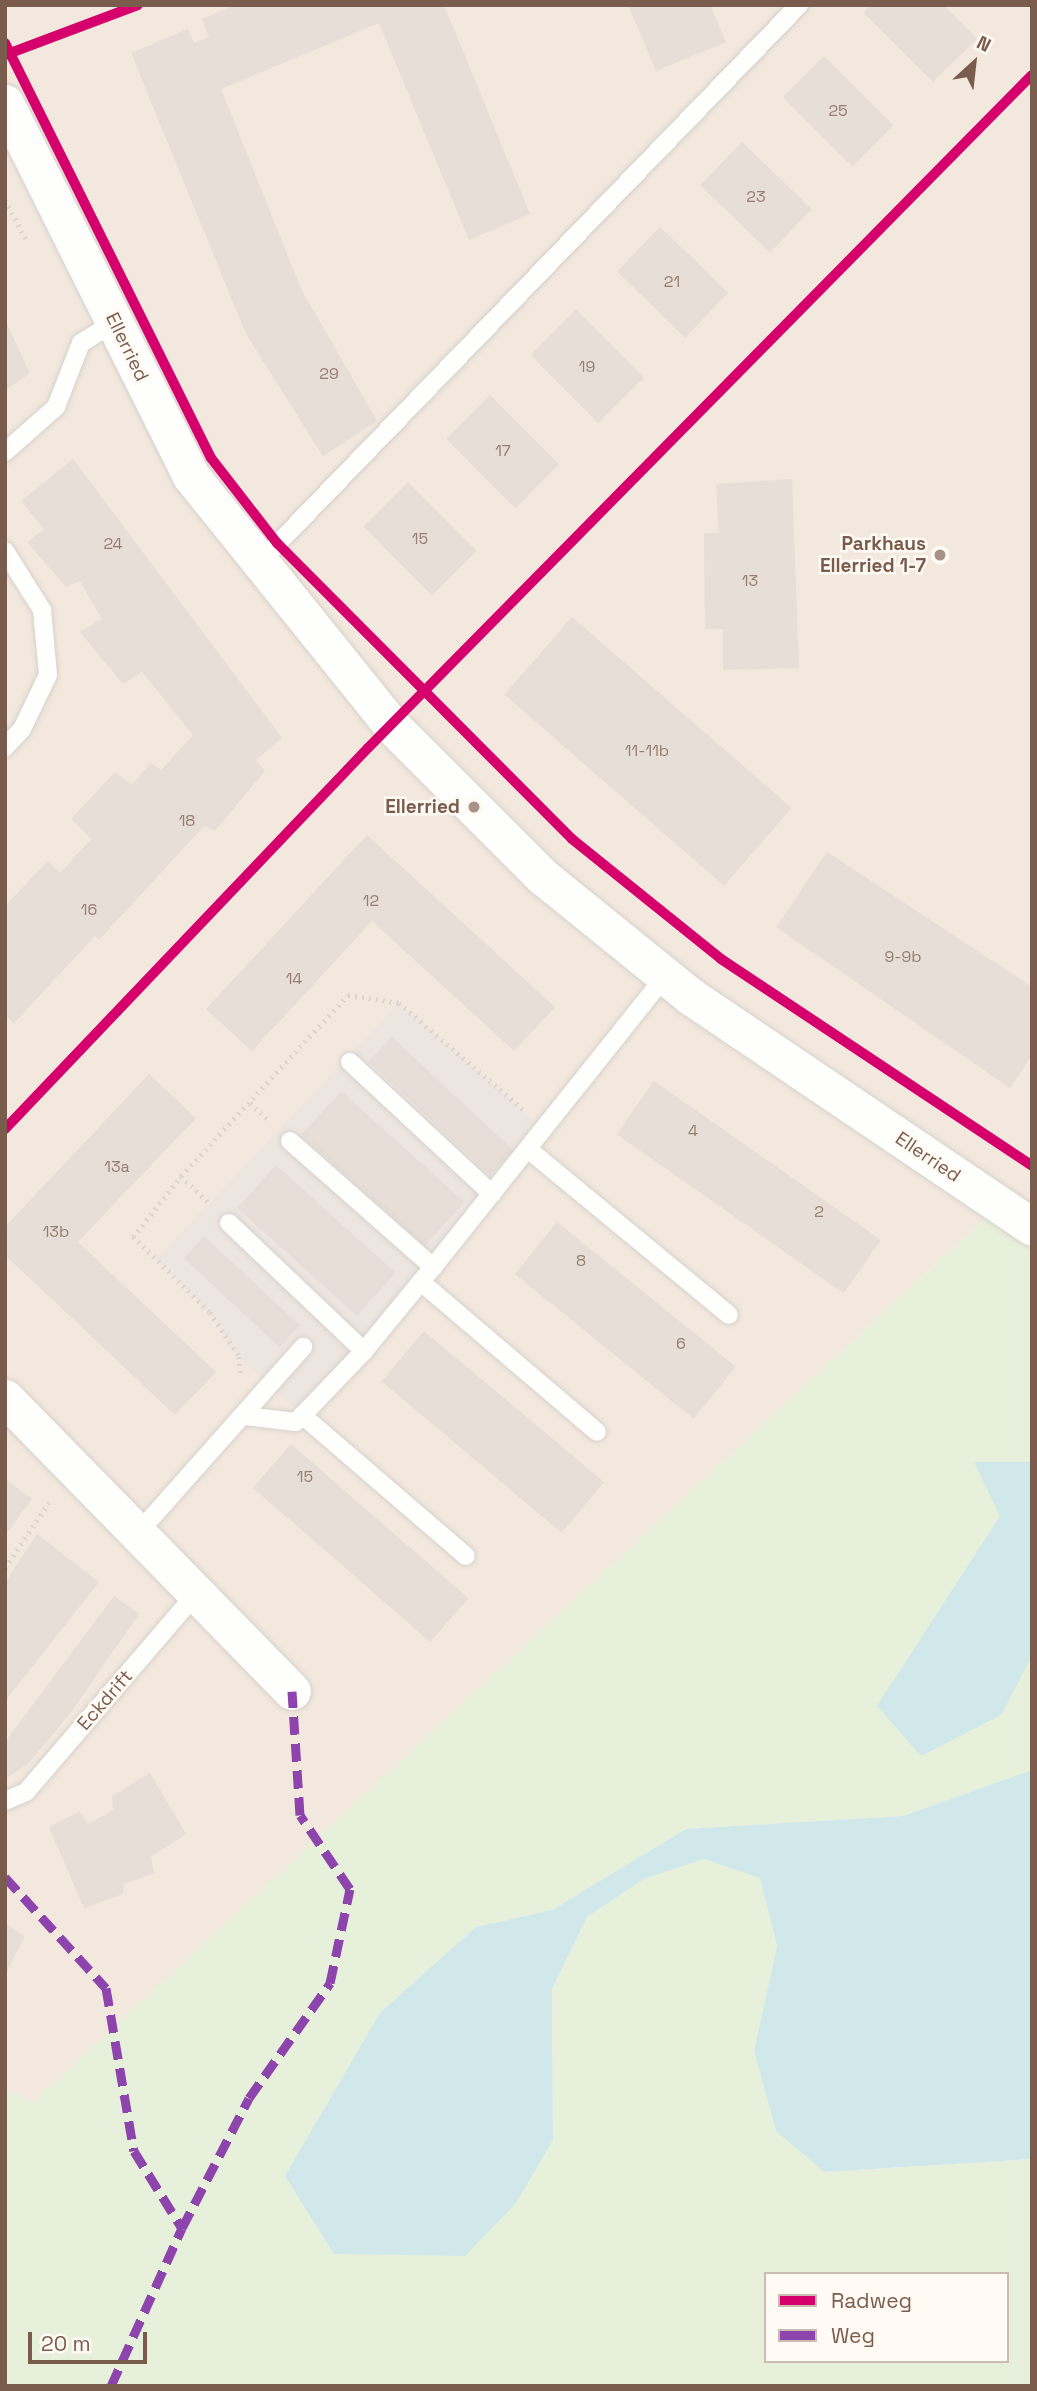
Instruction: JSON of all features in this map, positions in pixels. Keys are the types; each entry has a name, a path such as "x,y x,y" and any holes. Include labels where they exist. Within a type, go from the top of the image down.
{"street":[{"name":"Ellerried","path":"5,103 191,476 391,725 542,876 665,976 1032,1227"},
{"path":"5,1398 71,1469 198,1591 292,1691"}],"lane":[{"path":"259,563 799,5"},
{"path":"5,452 56,407 81,343 115,322"},
{"path":"5,551 42,610 48,675 22,729 5,747"},
{"path":"245,1416 296,1422 364,1350 421,1282 529,1150 665,976"},
{"path":"350,1062 492,1194"},
{"path":"290,1140 433,1267"},
{"path":"529,1150 729,1315"},
{"path":"229,1223 364,1350"},
{"path":"421,1282 597,1432"},
{"path":"138,1533 245,1416 303,1347"},
{"path":"302,1415 466,1556"},
{"name":"Eckdrift","path":"5,1801 26,1792 198,1591"}],"path":[{"path":"181,1176 229,1223"},
{"path":"5,1569 71,1469"}],"shaded area":[{"path":"5,5 1032,5 1032,1227 999,1205 33,2103 5,2089"},
{"path":"399,1003 545,1130 302,1415 238,1356 209,1312 156,1259"}],"green space":[{"path":"999,1205 1032,1227 1032,1770 903,1816 686,1829 552,1910 476,1927 553,2140 552,1989 587,1917 644,1879 704,1859 760,1877 777,1946 754,2051 776,2131 824,2172 1032,2159 1032,2386 5,2386 5,2089 33,2102"}],"water":[{"path":"974,1462 1032,1462 1032,1656 1001,1715 921,1756 877,1706 1000,1516"},
{"path":"1032,1770 1032,2159 824,2172 776,2131 754,2051 777,1946 760,1878 704,1859 644,1879 587,1917 552,1989 553,2140 516,2203 465,2256 334,2254 285,2176 380,2013 476,1927 552,1910 686,1829 903,1816"}],"building":[{"path":"235,5 444,5 530,214 469,240 379,23 221,89 301,289 377,421 323,456 246,334 131,53 188,29 194,43 209,37 202,19"},
{"path":"628,5 710,5 726,42 656,71"},
{"path":"871,5 943,5 977,39 933,82 864,13"},
{"path":"824,56 893,125 852,166 783,97"},
{"path":"742,142 812,209 770,253 700,185"},
{"path":"660,227 728,293 685,338 617,272"},
{"path":"576,310 644,378 599,423 531,355"},
{"path":"5,320 30,373 5,391"},
{"path":"490,395 559,464 515,508 446,439"},
{"path":"73,459 282,738 256,760 265,771 215,831 204,826 99,940 95,936 14,1023 5,1015 5,906 48,861 60,873 91,839 71,819 115,772 132,785 151,762 161,770 193,735 142,672 123,684 80,632 102,619 80,581 66,587 27,542 44,529 21,501"},
{"path":"792,479 799,668 723,670 723,629 705,629 704,533 719,533 716,484"},
{"path":"408,482 477,551 432,595 363,527"},
{"path":"572,617 792,808 724,886 504,695"},
{"path":"367,835 555,1007 514,1051 372,921 252,1051 206,1009"},
{"path":"827,852 1032,987 1032,1055 1010,1088 776,927"},
{"path":"392,1037 513,1150 490,1175 369,1062"},
{"path":"149,1074 196,1118 78,1242 216,1372 175,1415 5,1255 5,1227"},
{"path":"654,1081 881,1240 844,1293 617,1134"},
{"path":"341,1091 464,1202 425,1246 302,1135"},
{"path":"276,1165 396,1273 357,1316 237,1208"},
{"path":"557,1222 736,1367 694,1419 515,1274"},
{"path":"204,1236 300,1325 279,1347 184,1258"},
{"path":"424,1331 604,1482 562,1533 382,1382"},
{"path":"291,1444 468,1598 430,1642 253,1488"},
{"path":"5,1479 32,1499 5,1535"},
{"path":"37,1534 99,1582 5,1701 5,1583"},
{"path":"114,1596 139,1614 69,1715 28,1764 5,1779 5,1742"},
{"path":"150,1773 186,1834 151,1857 154,1873 124,1884 123,1894 84,1908 49,1827 80,1811 88,1824 113,1810 112,1796"},
{"path":"5,1924 25,1936 5,1975"}],"marked path":[{"path":"111,2386 182,2228 249,2098 330,1983 350,1889 300,1815 292,1691"},
{"path":"5,1877 106,1988 134,2151 182,2228"}],"cycle path":[{"path":"5,55 138,5"},
{"path":"5,43 211,458 277,543 572,839 721,959 1032,1166"},
{"path":"5,1129 368,748 1032,75"}],"place":[{"name":"Parkhaus Ellerried 1-7","path":"940,555"},
{"name":"Ellerried","path":"474,807"}]}
